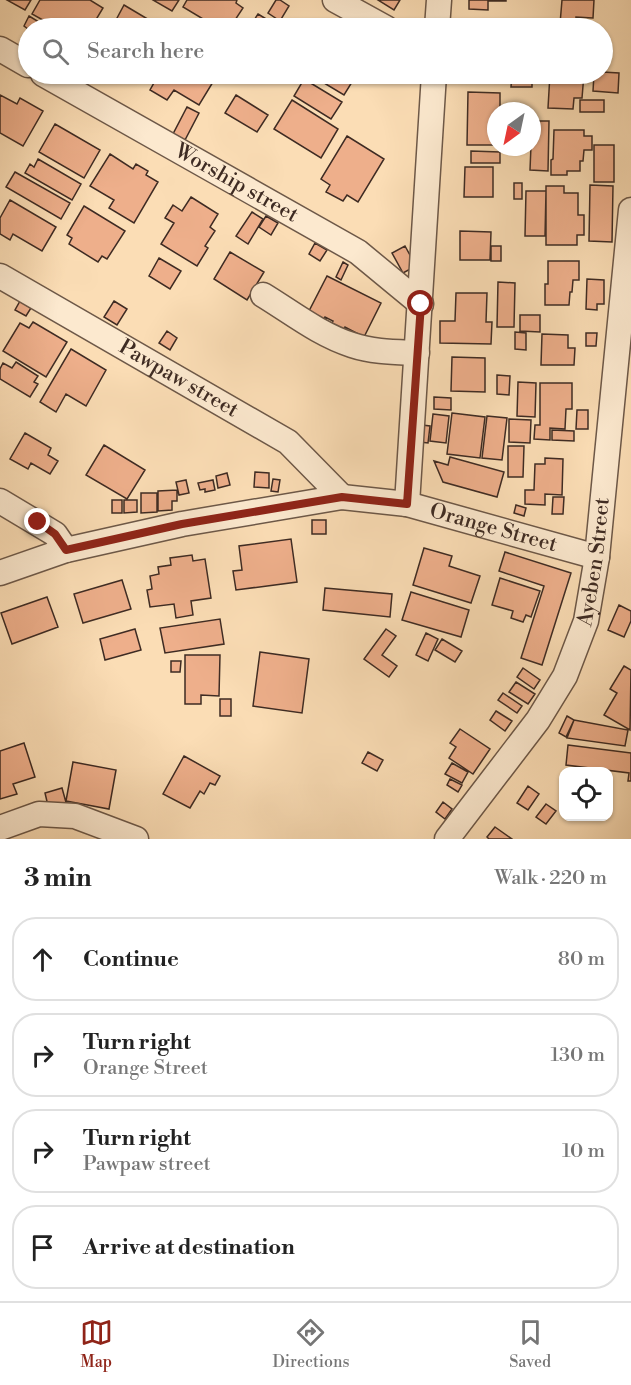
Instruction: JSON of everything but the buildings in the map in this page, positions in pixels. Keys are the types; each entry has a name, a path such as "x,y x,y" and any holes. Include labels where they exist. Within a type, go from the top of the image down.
{"street":[{"path":"335,0 368,18"},
{"path":"438,18 439,0"},
{"path":"0,49 18,59"},
{"name":"Worship street","path":"62,84 358,252 421,304"},
{"path":"407,504 433,84"},
{"name":"Ayeben Street","path":"447,839 538,720 565,676 586,621 622,411 631,210"},
{"name":"Pawpaw street","path":"0,276 288,442 342,497"},
{"path":"263,295 322,332 351,345 377,351 417,352"},
{"name":"Orange Street","path":"0,573 66,550 226,515 342,497 407,504 597,557"},
{"path":"0,501 55,534 66,550"},
{"path":"0,828 39,814 75,816 136,839"}],"route":[{"path":"38,522 55,534 66,550 248,511 342,497 407,504 421,304"}]}
